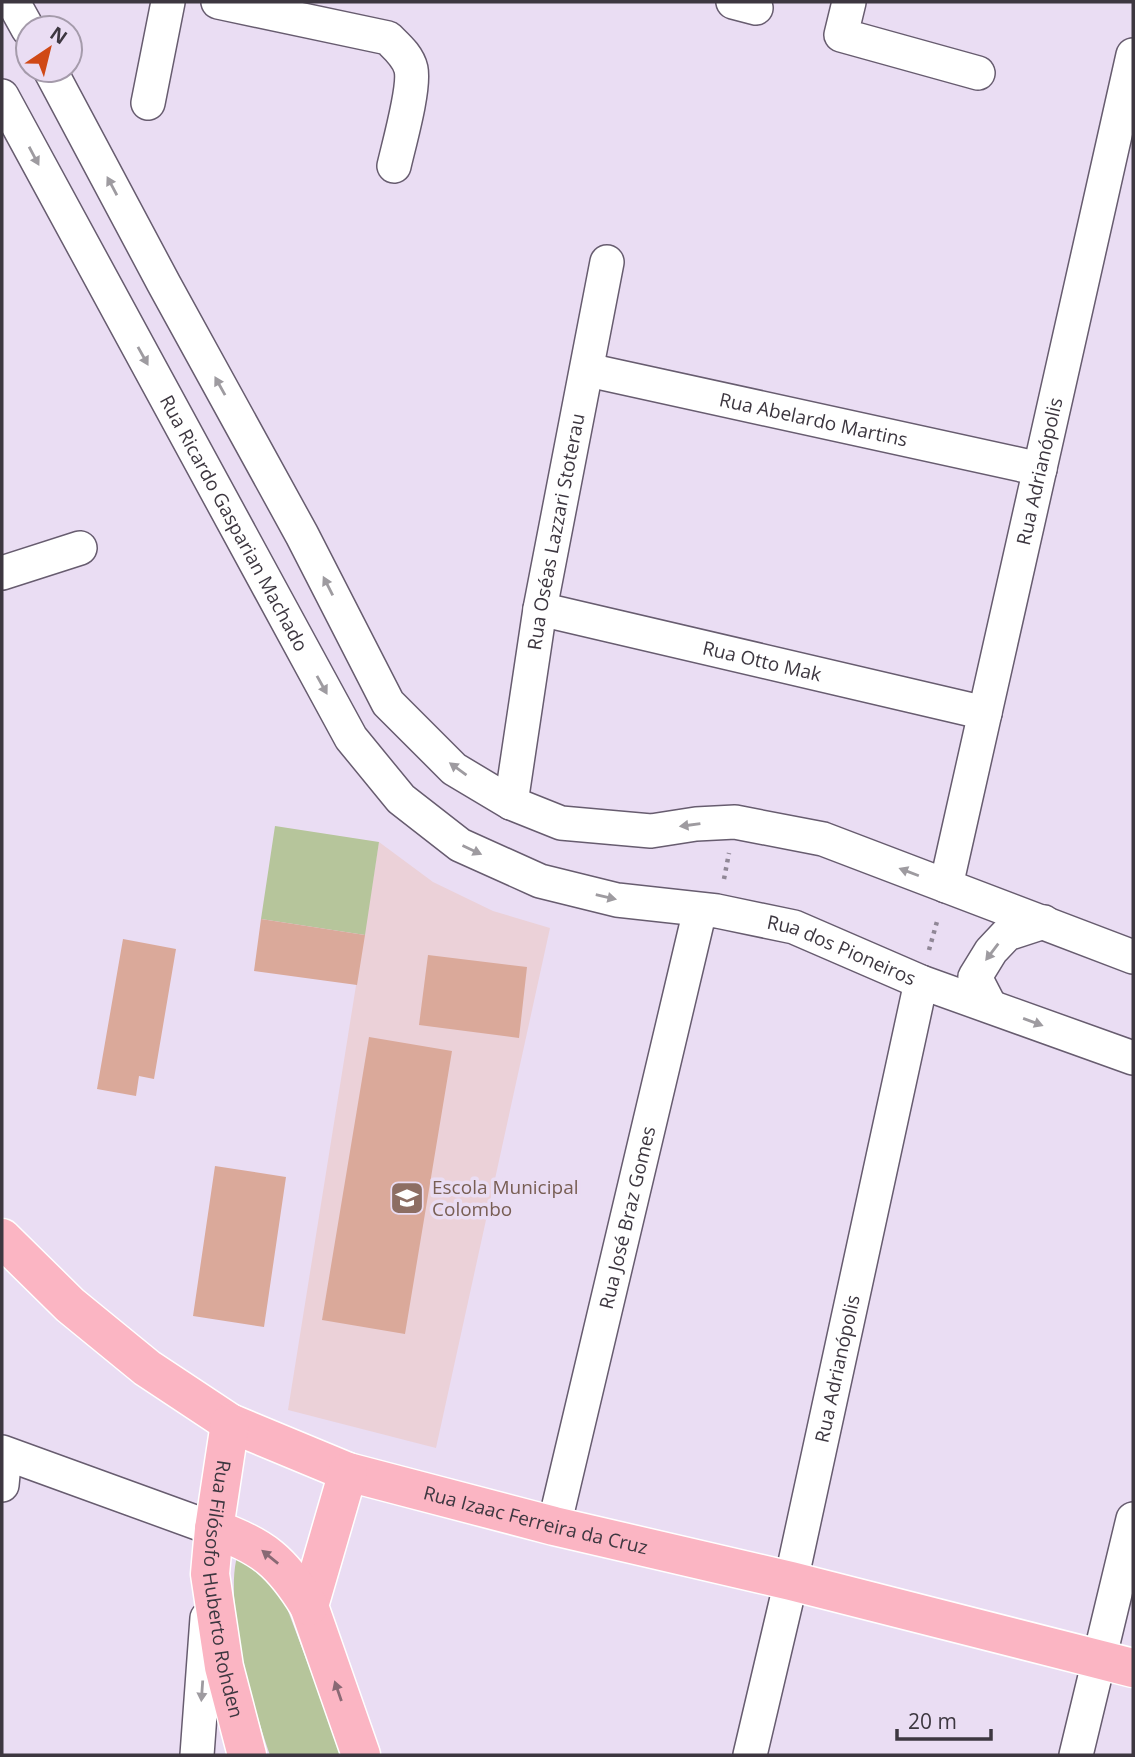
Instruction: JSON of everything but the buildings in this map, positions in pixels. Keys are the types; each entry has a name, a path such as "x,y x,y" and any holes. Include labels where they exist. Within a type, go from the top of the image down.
{"main road":[{"name":"Rua Izaac Ferreira da Cruz","path":"2,1238 70,1305 147,1368 230,1423 348,1472 554,1526 791,1581 1116,1664"},
{"name":"Rua Filósofo Huberto Rohden","path":"230,1423 210,1574 224,1667 247,1755"},
{"path":"309,1606 348,1472"},
{"path":"214,1529 244,1539 271,1556 292,1579 309,1606 361,1755"}],"street":[{"path":"148,103 167,2"},
{"path":"218,2 388,38 404,54 411,69 410,91 394,166"},
{"path":"849,2 841,35 978,73"},
{"name":"Rua Adrianópolis","path":"946,886 1133,55"},
{"path":"57,84 302,535 388,702 454,769 511,803 561,823 651,831 696,824 735,822 823,839 1133,957"},
{"name":"Rua Ricardo Gasparian Machado","path":"2,96 351,738 401,799 460,845 540,881"},
{"name":"Rua Oséas Lazzari Stoterau","path":"511,803 540,609 607,262"},
{"name":"Rua Abelardo Martins","path":"588,370 1040,469"},
{"path":"2,573 80,548"},
{"name":"Rua Otto Mak","path":"540,609 985,713"},
{"name":"Rua dos Pioneiros","path":"540,881 617,900 709,910 794,927 921,982 1133,1058"},
{"name":"Rua José Braz Gomes","path":"554,1526 709,910"},
{"path":"990,1006 975,977 990,951 1007,934 1044,922"},
{"name":"Rua Adrianópolis","path":"750,1755 791,1581 921,982"},
{"path":"3,1464 214,1529"},
{"path":"1076,1755 1116,1664 1133,1519"},
{"path":"197,1755 210,1574"}],"path":[{"path":"709,910 735,822"},
{"path":"921,982 946,886"}],"shaded area":[{"name":"Escola Municipal Colombo","path":"379,842 433,882 493,911 550,928 436,1448 288,1410"}],"green space":[{"path":"275,826 379,842 365,935 261,919"},
{"path":"243,1547 269,1560 342,1755 270,1755 249,1686 238,1632 234,1582 236,1561"}],"place":[{"name":"Escola Municipal Colombo","path":"407,1198"}]}
